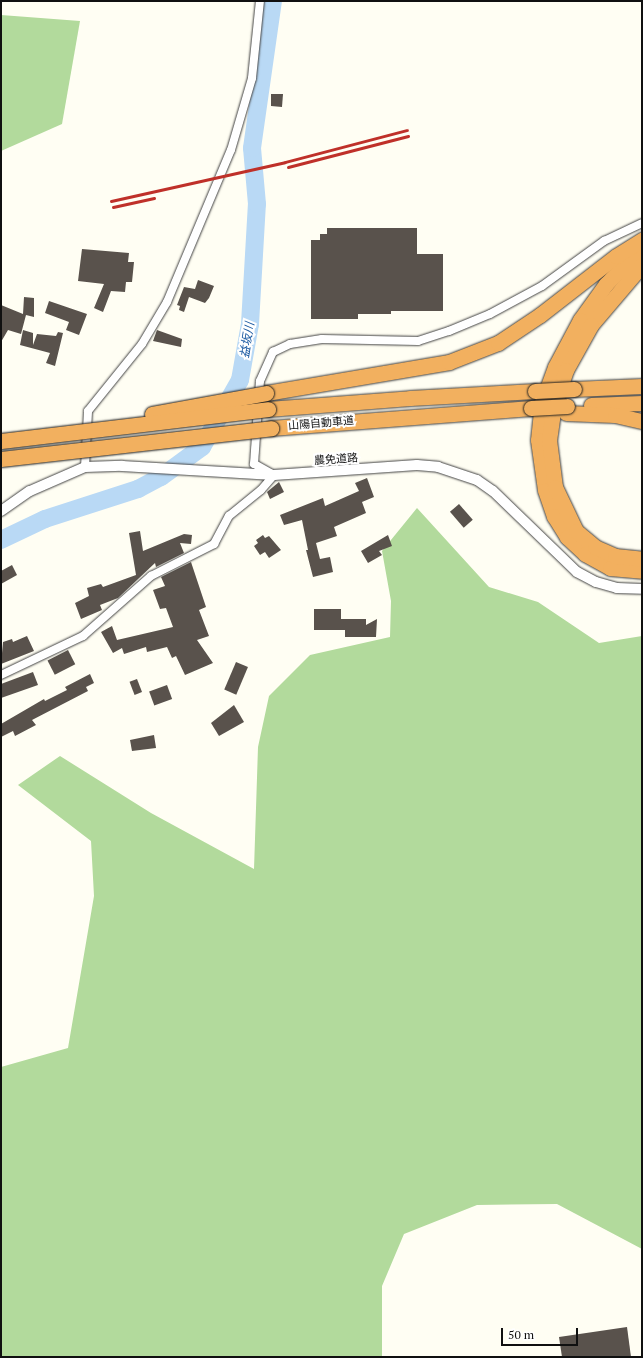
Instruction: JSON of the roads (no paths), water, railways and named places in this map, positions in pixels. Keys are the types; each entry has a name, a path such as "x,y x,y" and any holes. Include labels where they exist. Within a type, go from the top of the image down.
{"highway":[{"path":"1,440 449,362 498,343 540,316 616,256 642,240"},
{"path":"642,248 606,284 580,320 555,367 542,402 538,440 545,490 554,516 567,537 585,554 610,568 642,571"},
{"path":"642,265 591,325 566,370 554,405 549,440 555,487 576,532 595,547 614,556 642,559"},
{"name":"山陽自動車道","path":"1,440 268,409 410,398 642,386"},
{"name":"山陽自動車道","path":"1,459 271,428 531,408 567,409 642,403"},
{"path":"567,409 615,415 642,421"}],"street":[{"path":"86,467 88,410 142,344 167,302 232,150 252,78 260,1"},
{"path":"1,675 83,636 151,576 214,544 229,516 261,490 274,475 254,464 260,381 273,352 290,344 322,339 418,341 449,331 490,314 542,286 604,241 642,223"},
{"name":"農免道路","path":"1,511 30,491 86,467 155,468 274,475 417,465 455,471 477,480 493,491 577,572 596,582 617,588 642,589"}],"waterway":[{"name":"益坂川","path":"1,540 45,519 138,489 161,477 202,447 240,380 250,324 257,204 252,148 273,1"}],"railway":[{"path":"111,201 285,162 407,130"},
{"path":"288,167 408,136"},
{"path":"113,207 154,198"}]}
